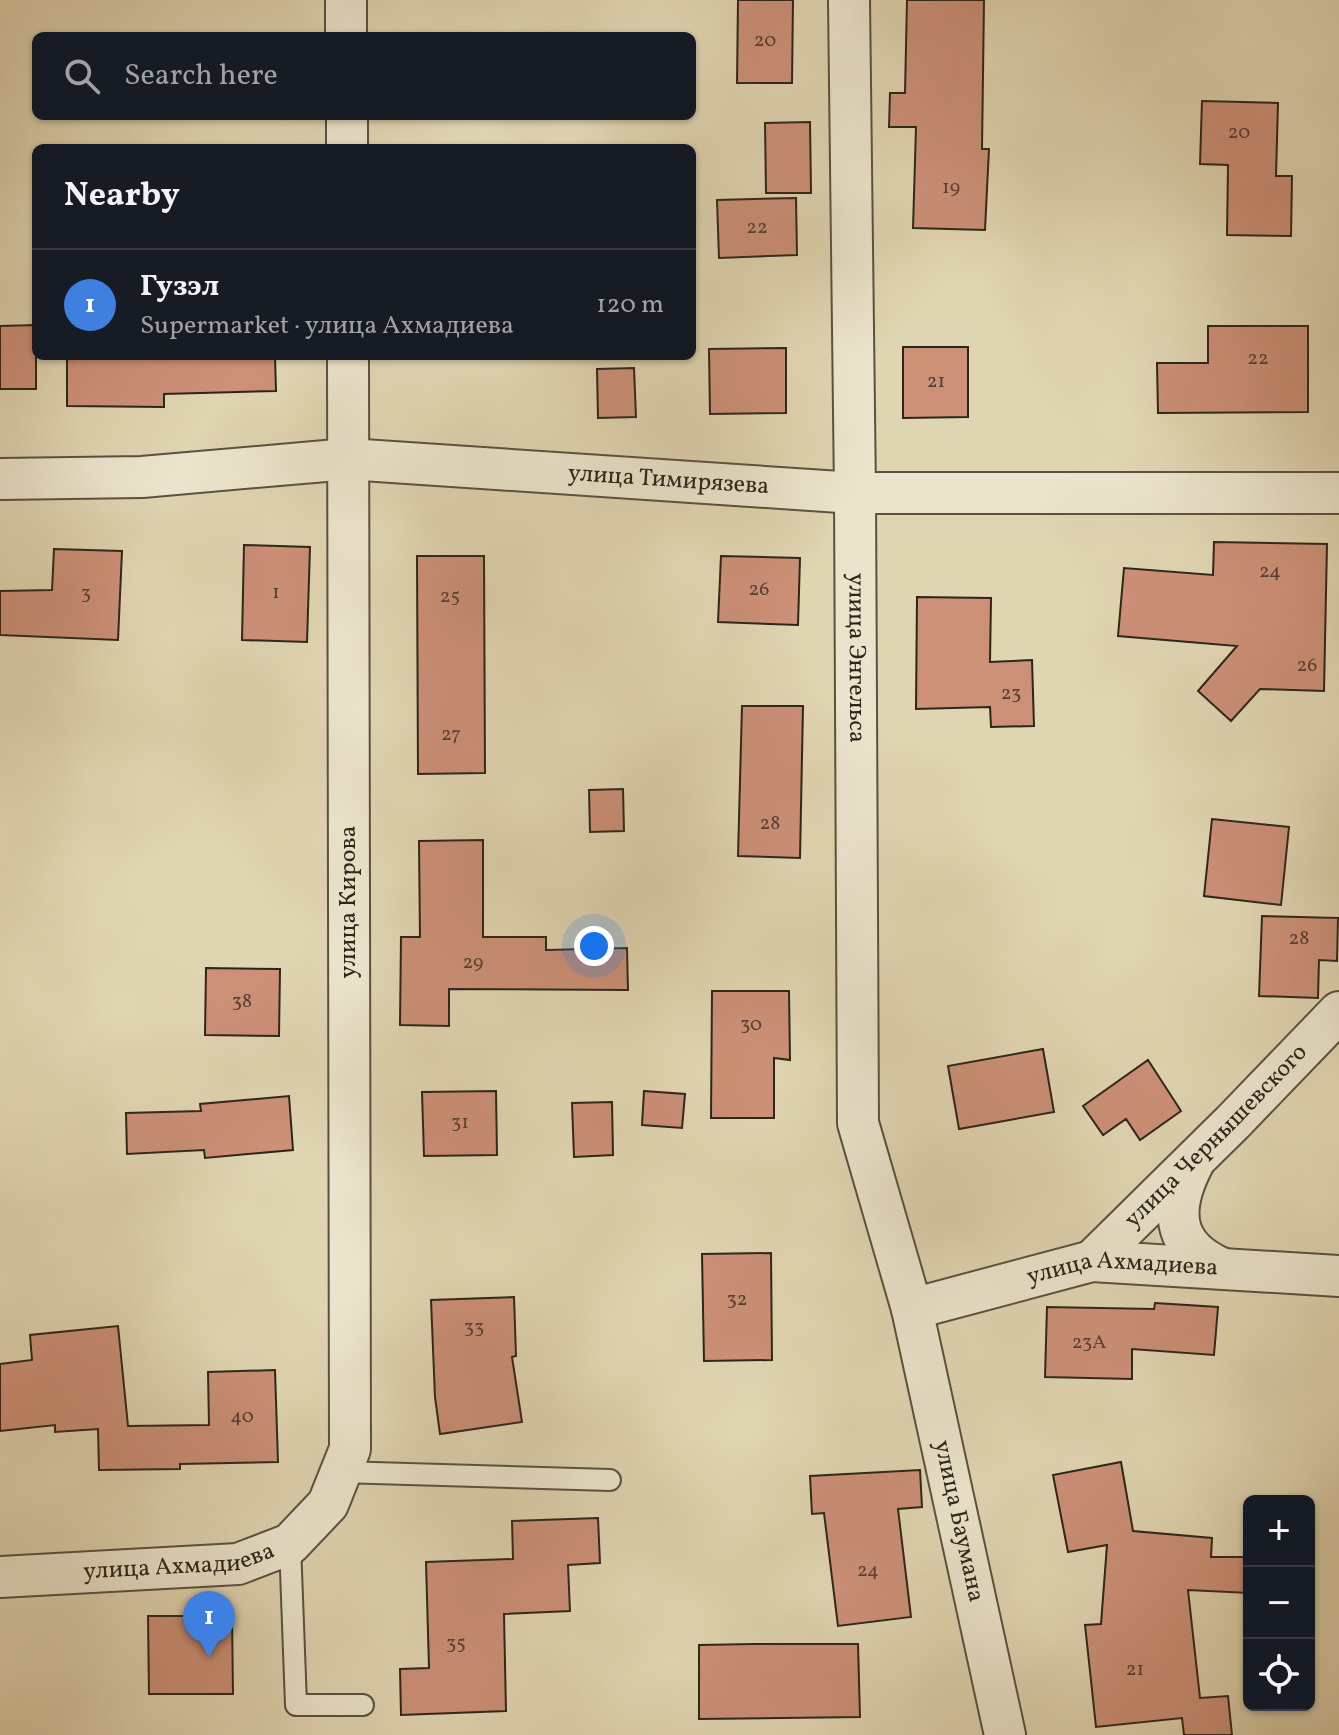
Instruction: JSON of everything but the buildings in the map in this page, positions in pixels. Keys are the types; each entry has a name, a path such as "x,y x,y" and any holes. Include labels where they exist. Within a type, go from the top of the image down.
{"street":[{"path":"346,0 346,32"},
{"name":"улица Энгельса","path":"849,0 858,1123 912,1309"},
{"path":"347,120 347,144"},
{"name":"улица Кирова","path":"345,1460 348,360"},
{"name":"улица Тимирязева","path":"0,479 142,477 348,459 855,493 1339,493"},
{"name":"улица Чернышевского","path":"1092,1261 1339,1012"},
{"path":"1197,1157 1178,1206 1180,1230 1190,1250 1204,1261 1221,1268"},
{"name":"улица Ахмадиева","path":"912,1309 1092,1261 1339,1276"},
{"name":"улица Баумана","path":"912,1309 1005,1735"},
{"name":"улица Ахмадиева","path":"0,1577 238,1564 290,1544 328,1504 345,1460"}],"lane":[{"path":"345,1460 610,1480"},
{"path":"290,1544 296,1705 363,1705"}],"place":[{"name":"Гузэл","path":"209,1657"}]}
